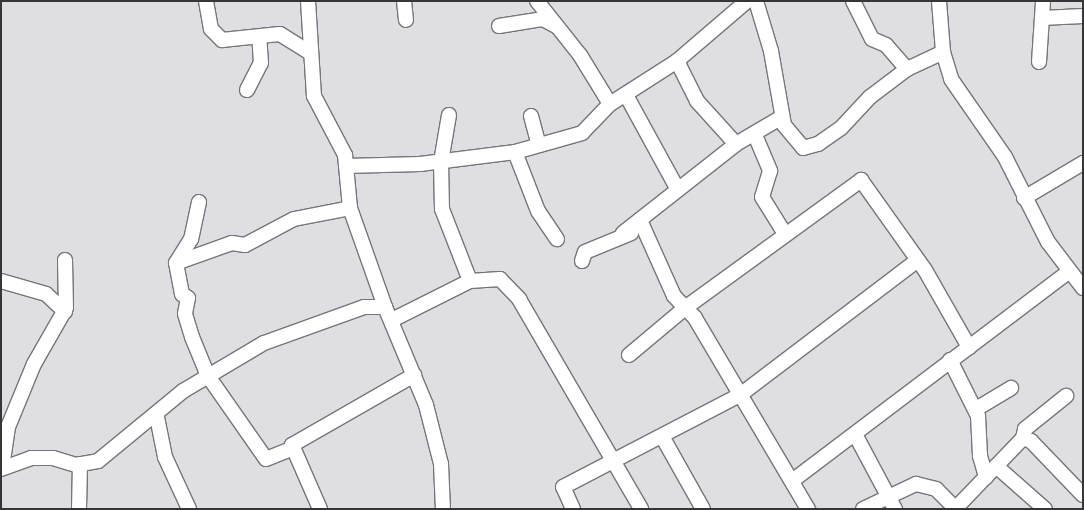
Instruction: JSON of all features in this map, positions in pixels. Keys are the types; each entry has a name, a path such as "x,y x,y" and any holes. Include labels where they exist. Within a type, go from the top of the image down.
{"street":[{"path":"206,1 210,29 219,38 259,38 280,34 310,54"},
{"path":"308,1 314,96 345,155 350,208 376,290 392,320 414,375 441,464 443,509"},
{"path":"404,1 406,20"},
{"path":"537,1 559,28 610,104"},
{"path":"346,166 441,162 515,152 582,133 610,104 677,61 747,1"},
{"path":"756,1 782,117 797,143 810,148 841,128 870,96 907,69 943,52"},
{"path":"853,1 872,39 886,45 907,69"},
{"path":"939,1 943,52 951,79 1005,157 1024,198 1068,272 1083,288"},
{"path":"1039,62 1043,1"},
{"path":"1042,18 1083,16"},
{"path":"500,26 543,19 559,28"},
{"path":"247,90 261,63 259,38"},
{"path":"677,61 697,101 736,144"},
{"path":"626,95 678,190"},
{"path":"448,115 441,162 442,209 470,281"},
{"path":"531,116 539,145"},
{"path":"582,261 585,252 641,226 678,190 736,144 755,135 782,117"},
{"path":"755,135 770,171 762,197 784,234"},
{"path":"515,152 538,211 557,239"},
{"path":"1024,198 1083,163"},
{"path":"628,355 685,308 784,234 861,180 918,260 969,347"},
{"path":"199,202 191,239 176,263 182,294 188,298 185,314 208,376 266,459 291,448 414,375"},
{"path":"176,263 232,243 245,245 294,219 350,208"},
{"path":"641,226 685,308 695,318 808,509"},
{"path":"65,260 65,312 34,364 8,427 2,468 31,458 80,464 104,458 157,417 173,398 208,376 264,343 364,307 375,299 376,290"},
{"path":"572,509 563,488 611,461 663,438 740,395 918,260"},
{"path":"792,481 856,436 950,360 1068,272"},
{"path":"392,320 470,281 500,279 510,287 641,509"},
{"path":"1,281 46,294 65,312"},
{"path":"364,307 385,307"},
{"path":"950,360 976,409 986,477"},
{"path":"976,409 1011,388"},
{"path":"864,509 916,484 936,489 955,508 1024,438 1025,430 1066,396"},
{"path":"157,417 165,457 189,509"},
{"path":"856,436 894,509"},
{"path":"663,438 703,509"},
{"path":"1024,438 1031,441 1083,496"},
{"path":"291,448 320,509"},
{"path":"79,509 80,464"},
{"path":"996,466 1045,509"}]}
